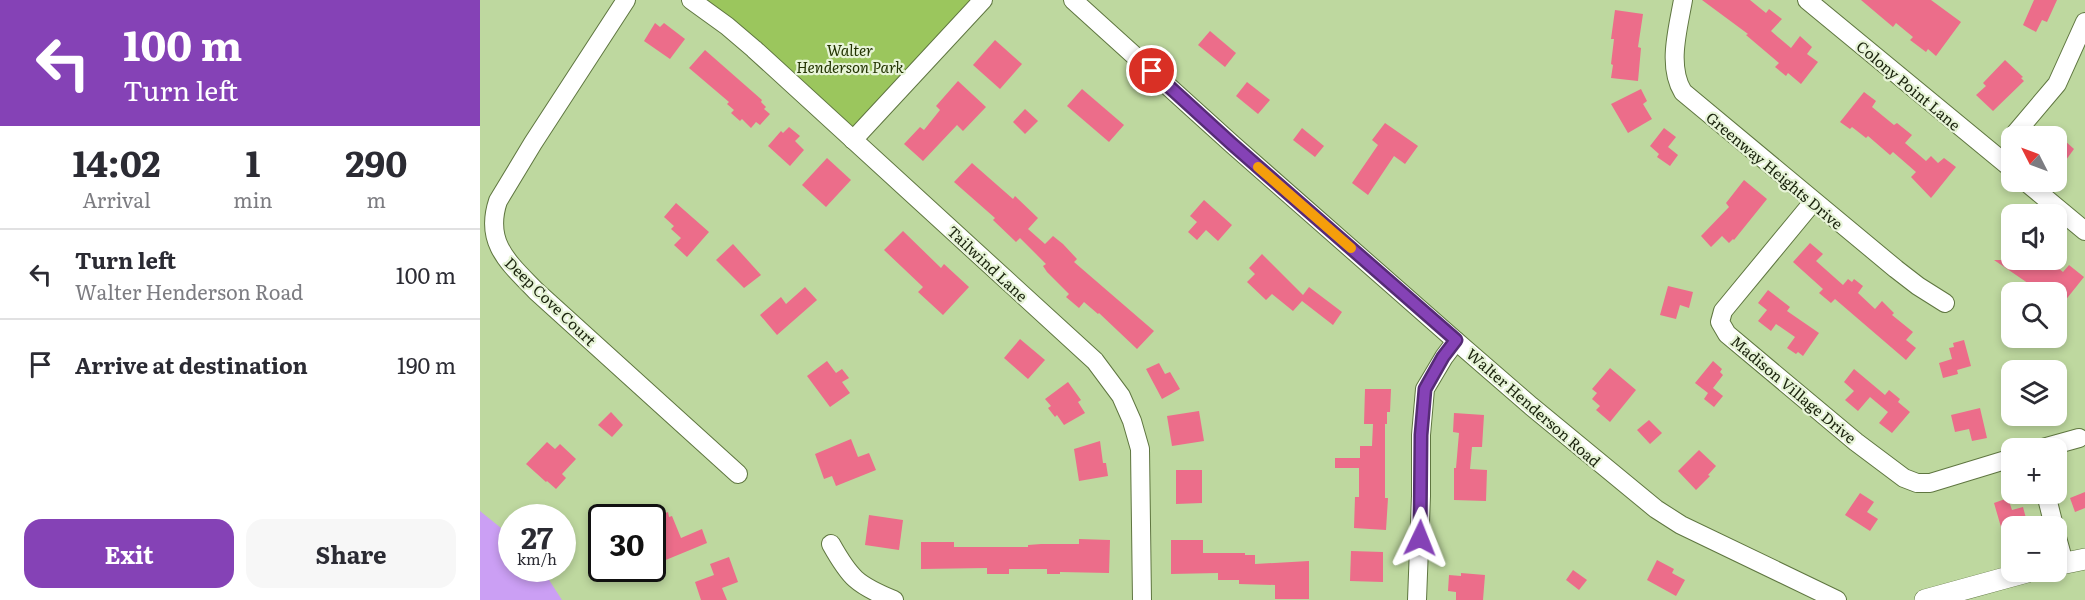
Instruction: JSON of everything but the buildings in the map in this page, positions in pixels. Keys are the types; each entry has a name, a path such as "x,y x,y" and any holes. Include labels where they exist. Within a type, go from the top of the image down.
{"street":[{"name":"Deep Cove Court","path":"626,0 498,201 493,219 495,238 499,249 511,265 536,291 738,474"},
{"name":"Tailwind Lane","path":"691,0 754,49 1095,361 1121,396 1132,421 1140,449 1142,600"},
{"path":"853,140 983,0"},
{"name":"Walter Henderson Road","path":"1073,0 1232,144 1531,406 1656,509 1680,525 1837,600"},
{"name":"Greenway Heights Drive","path":"1683,0 1674,69 1683,92 1813,202 1918,286 1945,303"},
{"name":"Colony Point Lane","path":"1807,0 2001,160"},
{"path":"2022,126 2057,84 2085,22"},
{"path":"1996,156 2001,150"},
{"path":"2038,192 2085,231"},
{"name":"Madison Village Drive","path":"1813,202 1723,311 1720,322 1727,334 1856,442 1904,478 1917,483 1930,483 2001,461"},
{"path":"1417,600 1421,435 1425,389 1443,357 1456,340"},
{"path":"2067,441 2079,438"},
{"path":"831,544 851,576 864,586 894,600"},
{"path":"2067,563 2085,559"},
{"path":"1925,600 2001,579"}],"green space":[{"name":"Walter Henderson Park","path":"693,0 982,0 853,139"}],"shaded area":[{"path":"480,511 498,526 498,582 550,582 562,600 480,600"}],"slow traffic":[{"path":"1258,167 1351,248"}],"route":[{"path":"1152,71 1456,340 1443,357 1425,389 1421,435 1420,538"}]}
